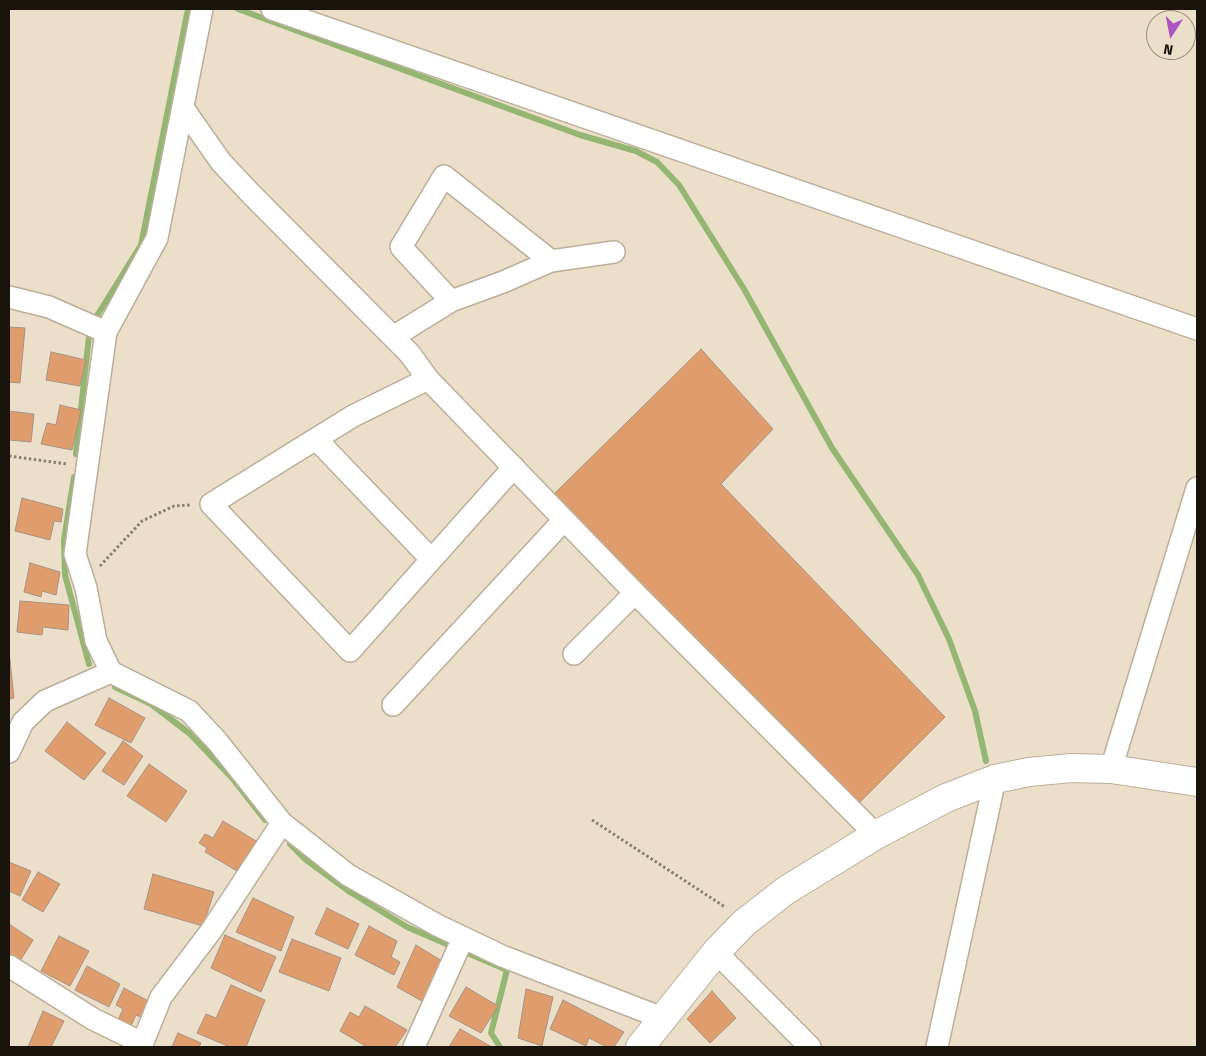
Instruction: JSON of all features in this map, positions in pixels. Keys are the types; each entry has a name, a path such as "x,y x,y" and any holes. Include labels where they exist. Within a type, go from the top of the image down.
{"street":[{"path":"202,9 157,238 142,269 105,332 75,554 86,588 96,641 111,672 189,711 218,741 282,823 348,875 463,939 562,981 662,1018"},
{"path":"272,9 1197,329"},
{"path":"183,108 221,162 245,188 410,354 428,379 634,593 876,836"},
{"path":"451,301 402,247 444,176 551,261"},
{"path":"393,337 451,301 503,282 551,261 614,252"},
{"path":"9,297 49,307 105,332"},
{"path":"428,379 353,416 211,504 350,651 514,467"},
{"path":"316,439 431,559"},
{"path":"1111,769 1197,488"},
{"path":"394,705 564,520"},
{"path":"574,654 634,593"},
{"path":"9,752 23,722 45,701 111,672"},
{"path":"640,1047 716,952 746,922 785,891 876,836 946,798 995,779 1028,772 1111,769 1197,782"},
{"path":"937,1047 995,779"},
{"path":"9,966 93,1019 142,1045 162,997 212,931 282,823"},
{"path":"414,1047 463,939"},
{"path":"716,952 810,1047"}],"path":[{"path":"9,456 87,467"},
{"path":"86,588 116,548 142,521 174,506 211,504"},
{"path":"592,820 746,922"}],"building":[{"path":"9,327 25,328 20,383 9,382"},
{"path":"701,349 773,429 721,484 945,717 855,807 551,497"},
{"path":"51,352 86,360 80,386 46,380"},
{"path":"60,405 81,410 72,450 41,444 47,423 56,425"},
{"path":"9,411 34,414 31,442 9,440"},
{"path":"22,498 63,509 61,522 54,521 50,540 15,531"},
{"path":"30,563 60,572 56,595 42,591 41,597 24,592"},
{"path":"20,601 69,605 68,630 43,627 42,635 17,632"},
{"path":"9,651 14,698 9,699"},
{"path":"109,698 145,718 131,743 95,725"},
{"path":"67,722 106,753 84,780 45,751"},
{"path":"123,741 143,756 124,785 102,771"},
{"path":"149,764 187,791 166,822 127,796"},
{"path":"223,821 261,844 242,874 205,852 207,848 199,843 205,834 213,838"},
{"path":"9,862 31,871 20,896 9,891"},
{"path":"38,872 60,884 43,912 22,900"},
{"path":"153,874 214,892 203,926 144,909"},
{"path":"253,898 294,917 281,951 236,932"},
{"path":"327,908 359,924 348,949 315,934"},
{"path":"9,924 33,940 20,961 9,954"},
{"path":"369,926 397,941 391,957 400,962 394,975 355,955"},
{"path":"225,935 276,957 261,992 211,968"},
{"path":"59,936 89,951 70,986 41,971"},
{"path":"292,939 341,958 329,991 279,972"},
{"path":"416,945 447,964 427,1004 397,987"},
{"path":"87,966 120,984 109,1007 75,990"},
{"path":"231,985 265,1000 246,1047 230,1047 197,1033 206,1014 216,1018"},
{"path":"466,987 498,1006 481,1033 449,1016"},
{"path":"124,988 154,1004 147,1020 136,1015 129,1030 116,1024 123,1009 116,1005"},
{"path":"526,989 553,997 542,1046 518,1038"},
{"path":"712,991 736,1018 710,1043 687,1019"},
{"path":"563,1000 624,1032 614,1047 607,1047 589,1038 586,1046 550,1029"},
{"path":"365,1006 407,1030 395,1047 367,1047 340,1031 350,1012 359,1017"},
{"path":"43,1011 64,1021 51,1047 28,1047"},
{"path":"460,1029 492,1047 449,1047"},
{"path":"178,1033 201,1043 199,1047 172,1047"}],"waterway":[{"path":"76,454 90,327 141,245 188,9"},
{"path":"238,9 580,135 636,151 657,162 679,185 744,289 832,448 918,575 949,639 975,711 986,761"},
{"path":"74,477 64,540 65,575 89,664"},
{"path":"115,687 151,704 189,733 233,779 265,820"},
{"path":"290,844 305,859 350,892 407,927 507,970 491,1033 500,1047"}]}
